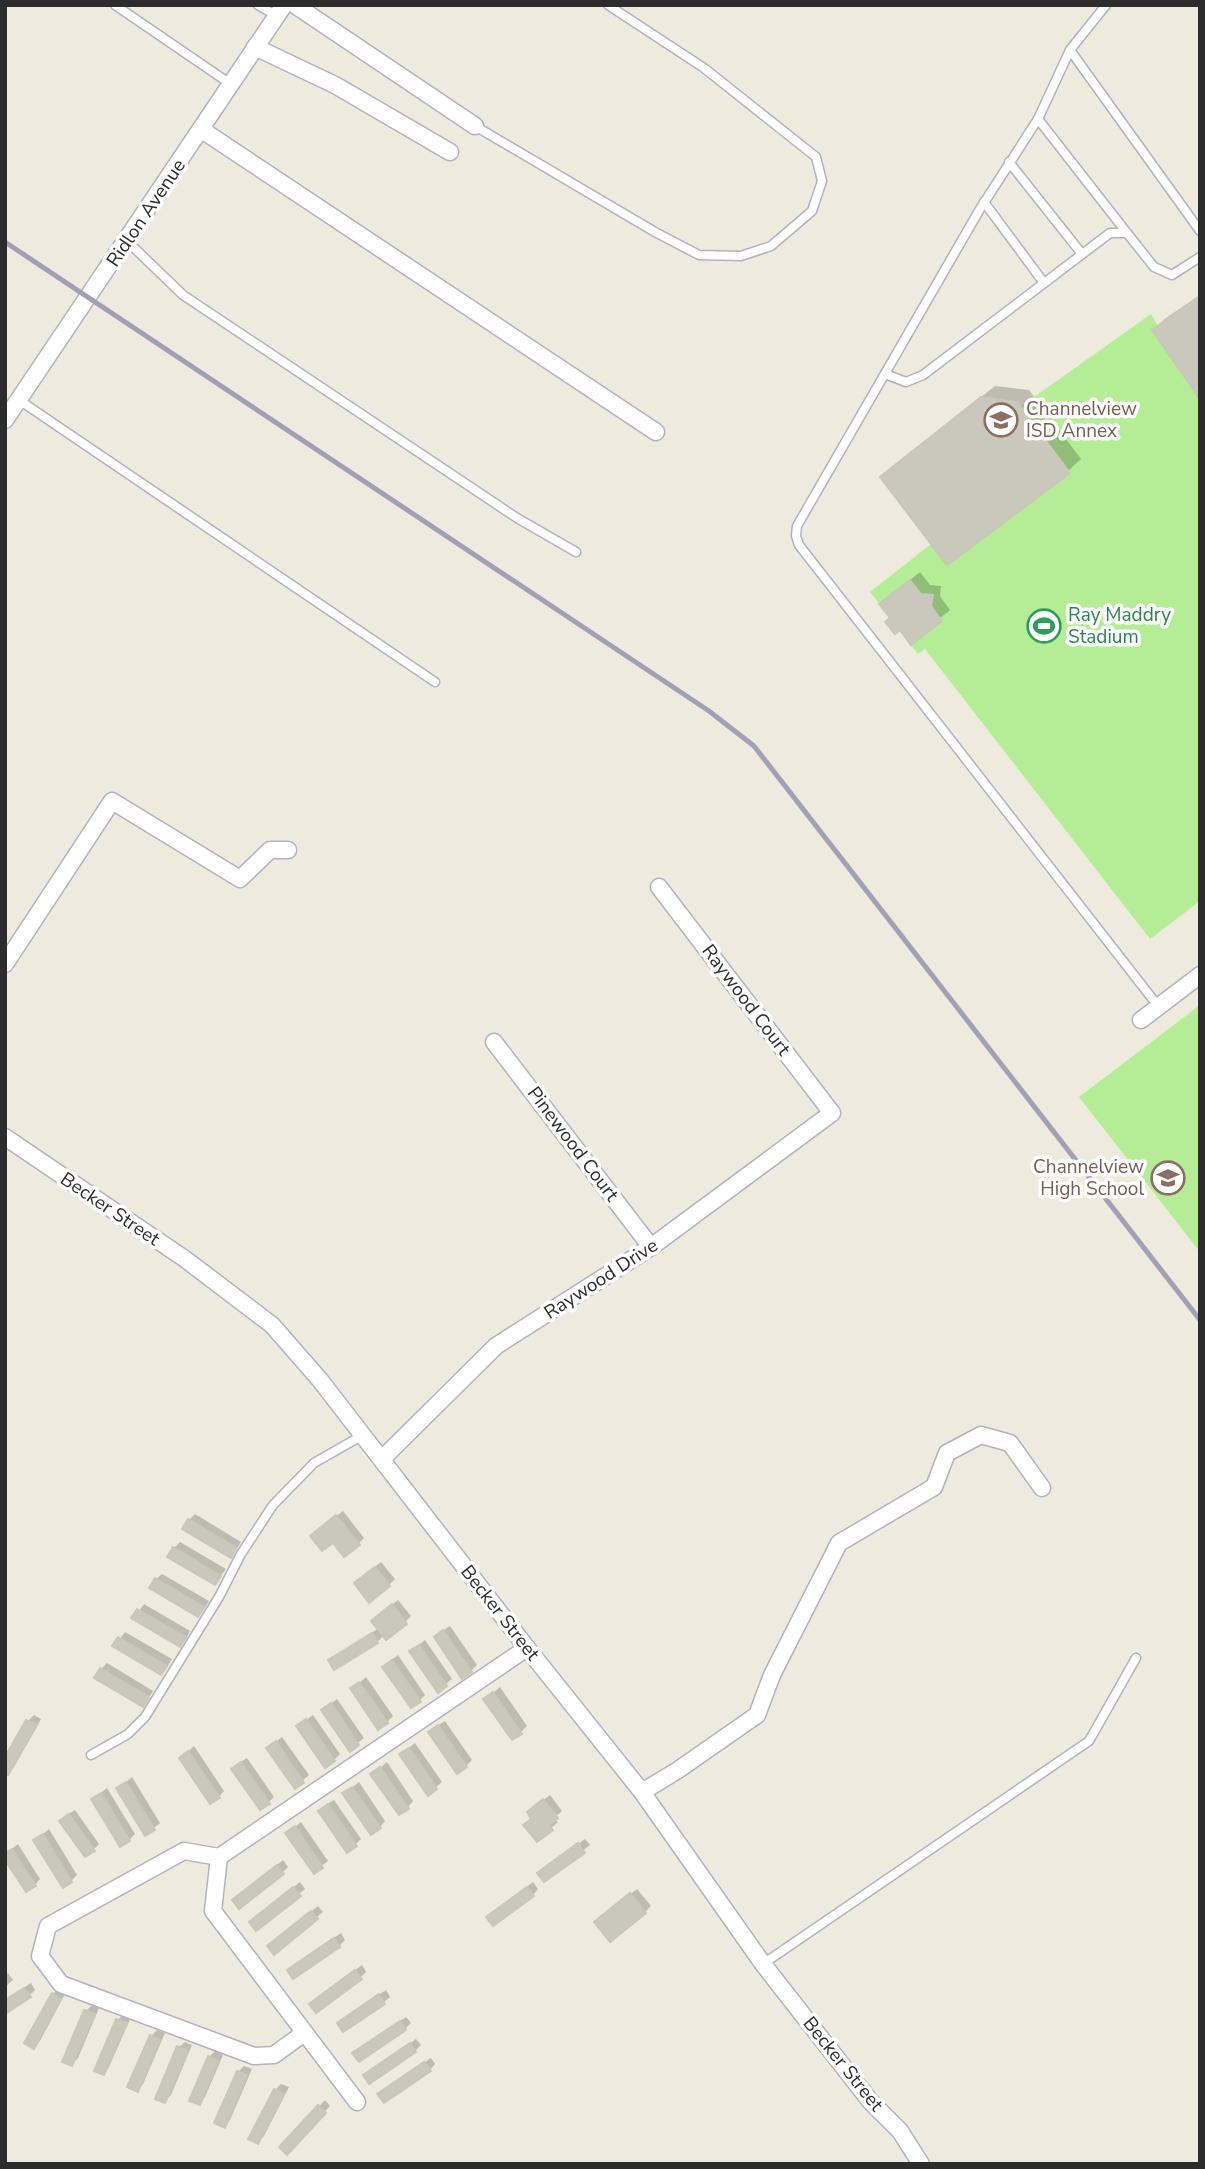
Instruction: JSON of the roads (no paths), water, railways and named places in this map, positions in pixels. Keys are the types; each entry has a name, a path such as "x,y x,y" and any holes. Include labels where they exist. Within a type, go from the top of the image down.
{"street":[{"path":"295,5 475,126"},
{"name":"Ridlon Avenue","path":"5,420 12,396 127,241 280,11"},
{"path":"255,47 335,85 450,152"},
{"path":"202,130 656,432"},
{"path":"5,964 112,802 240,879 270,850 288,850"},
{"name":"Raywood Court","path":"659,887 832,1113"},
{"path":"1141,1020 1200,975"},
{"name":"Pinewood Court","path":"494,1042 652,1247"},
{"name":"Raywood Drive","path":"382,1459 496,1346 652,1247 832,1113"},
{"name":"Becker Street","path":"5,1137 185,1259 272,1325 320,1380 642,1792 763,1964 870,2101 900,2131 921,2164"},
{"path":"642,1792 757,1715 772,1675 839,1543 934,1487 947,1453 982,1435 1010,1443 1042,1488"},
{"path":"304,2033 274,2055 254,2056 61,1984 40,1956 48,1926 184,1851 219,1857 527,1648"},
{"path":"219,1857 213,1911 357,2102"}],"lane":[{"path":"115,5 232,85"},
{"path":"258,5 280,11"},
{"path":"475,126 699,255 741,256 771,246 811,211 822,181 816,157 704,68 608,5"},
{"path":"1106,5 1070,50 1038,119 984,202 797,526 796,536 799,545 1158,1006"},
{"path":"1070,50 1200,231"},
{"path":"1038,119 1154,267 1172,275 1200,257"},
{"path":"1009,162 1082,254"},
{"path":"984,202 1044,283"},
{"path":"885,374 906,382 923,375 1110,233 1127,233"},
{"path":"127,241 183,295 517,518 576,552"},
{"path":"12,396 435,682"},
{"path":"91,1755 128,1734 145,1717 273,1505 314,1464 363,1435"},
{"path":"763,1964 1089,1741 1136,1658"}],"railway":[{"path":"5,242 709,711 754,746 1200,1320"}],"place":[{"name":"Channelview ISD Annex","path":"1001,420"},
{"name":"Ray Maddry Stadium","path":"1044,626"},
{"name":"Channelview High School","path":"1168,1178"}]}
